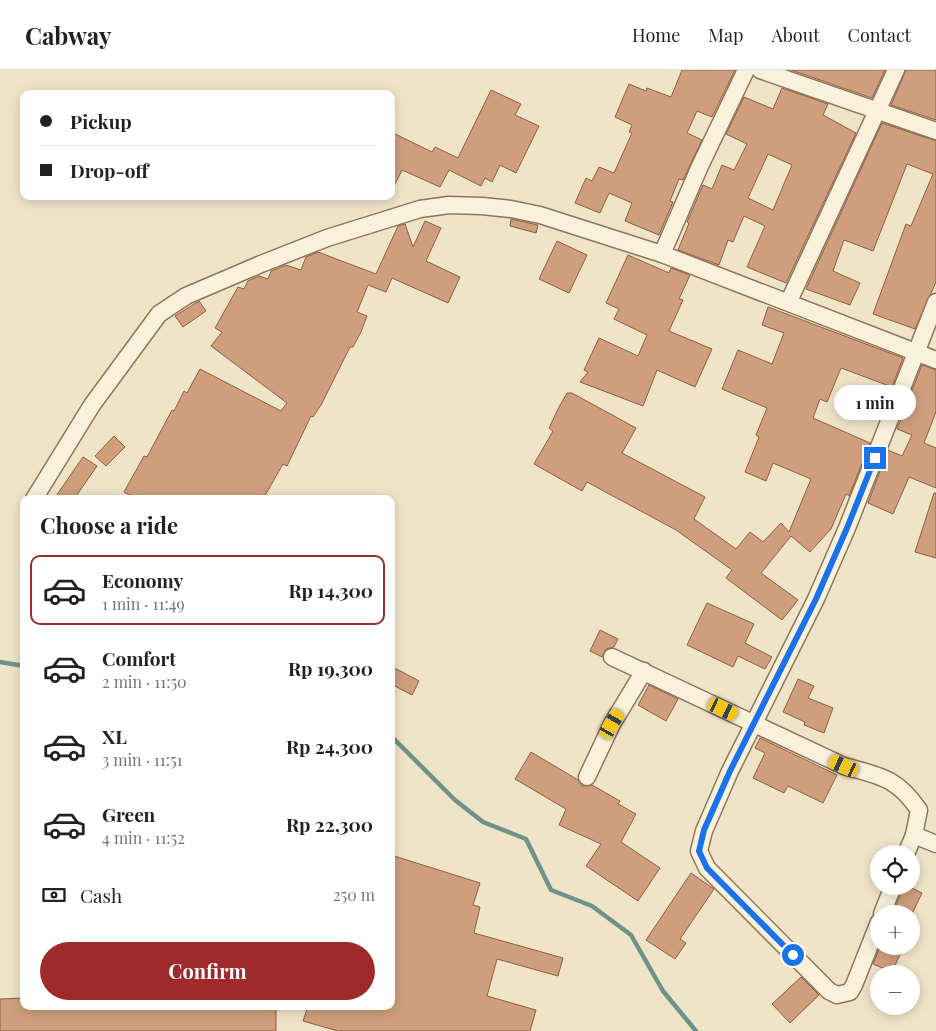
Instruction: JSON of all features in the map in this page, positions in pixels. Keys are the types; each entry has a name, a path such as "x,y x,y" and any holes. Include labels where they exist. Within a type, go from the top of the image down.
{"street":[{"path":"662,254 700,166 746,70"},
{"path":"760,70 936,131"},
{"path":"790,301 896,70"},
{"path":"36,495 92,405 159,314 186,296 310,245 420,209 449,205 511,209 540,215 662,254 790,301 936,360"},
{"path":"870,945 850,992 844,996 830,991 702,861 700,842 730,771 847,528 936,302"},
{"path":"612,657 844,766 881,776 894,783 907,792 919,810 914,835 910,845"},
{"path":"587,776 612,724 644,671"},
{"path":"914,835 936,844"}],"building":[{"path":"682,70 735,70 712,117 697,111 687,133 702,140 683,180 679,179 670,201 673,202 659,235 625,221 632,203 609,193 600,213 575,203 586,178 592,181 599,167 614,173 632,133 629,132 632,125 615,117 629,84 646,91 647,88 671,97"},
{"path":"791,70 885,70 872,98"},
{"path":"906,70 936,70 936,120 891,105"},
{"path":"782,88 828,104 823,115 856,133 786,283 747,267 765,226 744,216 733,242 728,240 719,265 678,250 689,223 687,222 703,185 712,189 722,165 734,170 747,144 726,134 744,97 773,109","holes":["768,154 792,165 773,210 748,198"]},
{"path":"491,90 521,104 515,115 539,126 516,173 500,165 492,182 485,178 481,186 449,170 440,187 402,170 395,184 395,134 432,152 435,147 458,158"},
{"path":"882,123 936,141 936,282 915,329 873,314 906,224 911,226 933,174 907,164 873,251 844,240 833,271 860,283 850,305 806,289"},
{"path":"511,219 538,225 536,233 510,226"},
{"path":"425,221 441,228 426,261 460,277 448,303 392,278 386,292 368,285 357,312 367,316 361,332 353,347 350,347 321,405 313,417 311,416 287,466 283,464 265,495 130,495 124,492 144,456 147,457 172,410 174,411 184,391 187,393 200,369 281,411 287,403 211,346 222,332 215,328 238,287 244,289 248,281 259,276 268,279 271,271 286,265 301,270 306,257 318,252 376,274 398,226 405,224 413,247"},
{"path":"557,241 587,255 569,293 539,279"},
{"path":"628,255 669,273 671,268 690,275 679,299 683,300 669,331 712,349 695,387 657,370 643,406 580,382 588,372 584,370 599,338 638,356 647,335 614,319 619,309 606,303"},
{"path":"199,301 206,311 183,327 175,316"},
{"path":"768,307 903,358 892,387 841,368 827,402 820,399 813,418 870,443 849,496 846,494 831,529 810,552 791,536 761,573 798,600 782,620 726,578 732,570 676,530 587,482 582,491 534,464 553,431 549,428 559,407 567,393 572,393 636,428 622,453 705,497 694,519 736,549 750,532 763,542 781,523 789,532 811,479 773,463 766,481 745,472 759,437 756,435 767,408 722,389 738,350 772,364 784,333 762,325"},
{"path":"922,365 936,370 936,412 924,443 936,448 936,488 909,477 893,514 868,503 888,450 902,456 912,435 897,429"},
{"path":"114,436 125,447 106,466 95,456"},
{"path":"83,457 97,466 77,495 57,495"},
{"path":"934,493 936,493 936,558 915,552"},
{"path":"707,603 754,624 745,643 772,657 765,669 738,656 733,667 687,645"},
{"path":"600,630 618,639 614,647 606,649 602,657 590,651"},
{"path":"395,668 419,681 412,695 395,686"},
{"path":"798,679 814,686 808,698 833,708 824,733 804,725 805,722 783,712"},
{"path":"649,685 678,699 666,721 638,705"},
{"path":"760,738 837,775 823,803 788,786 784,793 753,778 765,753 755,748"},
{"path":"531,752 578,780 582,786 592,785 620,801 618,804 636,814 621,842 660,868 638,901 586,866 601,844 559,825 566,809 515,779"},
{"path":"395,856 480,883 473,905 480,907 474,933 563,958 558,976 497,959 487,996 536,1010 530,1031 338,1031 303,1021 307,1010 395,1010"},
{"path":"691,873 714,889 680,939 686,943 675,959 646,940"},
{"path":"920,892 922,893 916,905 896,905 900,895 920,895"},
{"path":"876,955 900,955 895,965 873,964"},
{"path":"801,977 819,995 790,1023 772,1004"},
{"path":"20,998 20,1010 276,1010 276,1031 0,1031 0,999"}],"waterway":[{"path":"0,662 20,665"},
{"path":"395,740 455,800 483,822 526,839 551,890 592,906 631,935 663,991 696,1031"}],"route":[{"path":"793,955 707,868 702,861 699,851 700,842 730,771 816,599 875,458"}]}
